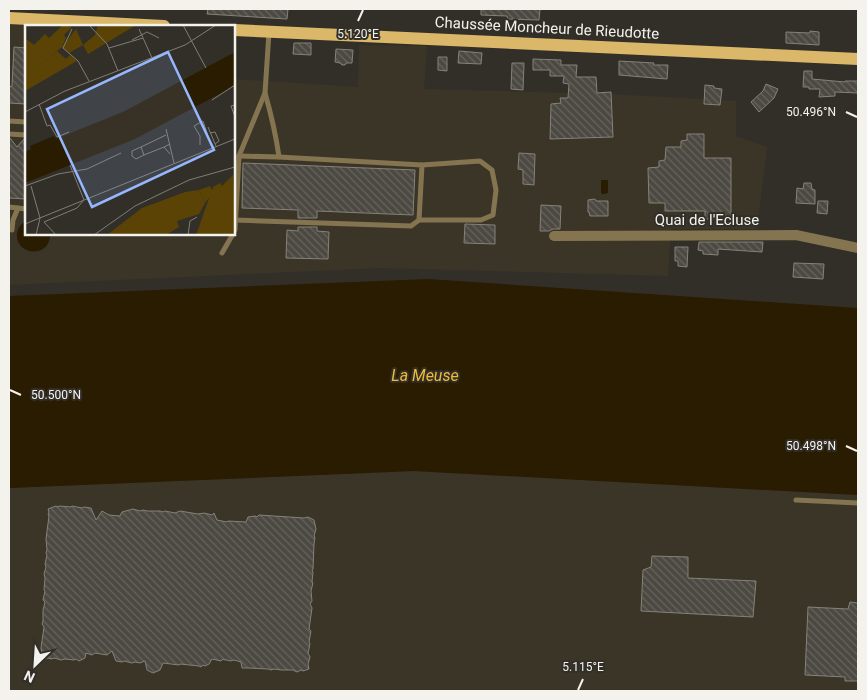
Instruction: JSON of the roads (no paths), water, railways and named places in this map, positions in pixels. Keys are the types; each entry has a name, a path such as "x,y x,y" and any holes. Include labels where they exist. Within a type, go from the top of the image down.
{"main road":[{"path":"9,18 145,25"},
{"name":"Chaussée Moncheur de Rieudotte","path":"235,30 858,59"}],"street":[{"name":"Quai de l'Ecluse","path":"554,236 796,235 858,248"}],"lane":[{"path":"235,230 239,156 265,93 269,32"},
{"path":"265,93 277,141 278,157"},
{"path":"9,121 25,122"},
{"path":"9,134 25,136"},
{"path":"235,220 411,226 419,220 481,220 493,215 496,190 492,170 480,161 422,165 239,156"},
{"path":"419,220 422,165"},
{"path":"9,207 25,209"},
{"path":"12,230 13,220 18,208"},
{"path":"222,253 232,235"},
{"path":"796,500 858,503"}],"water":[{"path":"601,180 608,180 608,193 606,194 601,193"},
{"path":"25,222 25,235 50,235 49,242 45,248 33,252 21,246 17,233 20,226"},
{"name":"La Meuse","path":"428,279 858,308 858,495 414,471 9,488 9,296"}]}
